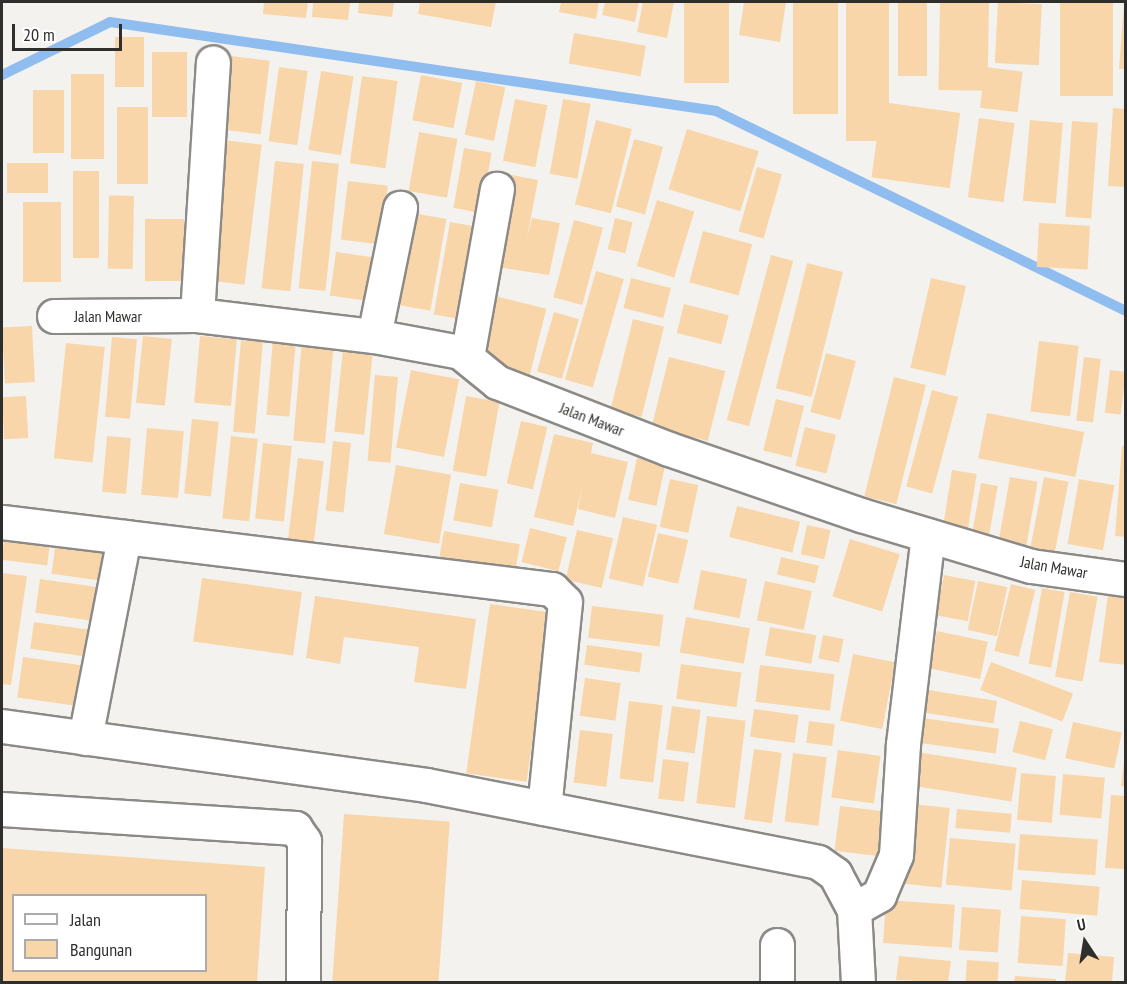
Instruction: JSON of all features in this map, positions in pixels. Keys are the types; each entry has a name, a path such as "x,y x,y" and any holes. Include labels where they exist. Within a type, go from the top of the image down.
{"street":[{"path":"197,315 213,63"},
{"path":"467,357 497,189"},
{"path":"374,336 400,208"},
{"name":"Jalan Mawar","path":"54,316 197,315 374,336 460,352 497,382 658,444 928,535 1031,566 1125,579"},
{"path":"2,522 552,589 560,594 565,602 543,808"},
{"path":"855,909 879,895 896,855 903,744 928,535"},
{"path":"85,738 124,537"},
{"path":"2,726 426,785 818,862 835,874 855,909 858,982"},
{"path":"2,809 295,828 304,841 303,982"},
{"path":"777,945 777,982"}],"building":[{"path":"264,2 308,2 306,18 263,14"},
{"path":"313,2 350,2 348,20 312,17"},
{"path":"359,2 394,2 392,17 358,13"},
{"path":"420,2 496,2 491,27 418,14"},
{"path":"561,2 599,2 596,19 559,12"},
{"path":"605,2 639,2 635,22 602,15"},
{"path":"643,2 674,2 667,38 637,32"},
{"path":"684,2 729,2 729,83 684,83"},
{"path":"744,2 786,2 780,42 739,35"},
{"path":"793,2 838,2 838,114 793,114"},
{"path":"846,2 889,2 889,141 846,141"},
{"path":"898,2 927,2 927,76 898,76"},
{"path":"940,2 989,3 987,91 938,90"},
{"path":"998,2 1042,4 1039,65 995,63"},
{"path":"1060,2 1113,2 1113,96 1060,96"},
{"path":"1124,4 1126,5 1126,69 1119,69"},
{"path":"574,33 646,46 641,76 569,64"},
{"path":"115,37 144,37 144,87 115,87"},
{"path":"152,52 187,52 187,117 152,117"},
{"path":"231,56 270,61 261,134 222,129"},
{"path":"279,67 308,71 297,145 269,141"},
{"path":"985,67 1023,72 1018,112 980,108"},
{"path":"321,71 354,76 341,155 308,150"},
{"path":"71,74 104,74 104,159 71,159"},
{"path":"421,75 462,83 453,128 412,120"},
{"path":"362,76 398,81 385,168 350,163"},
{"path":"476,81 505,87 494,141 465,135"},
{"path":"33,90 64,90 64,153 33,153"},
{"path":"515,99 547,105 535,167 503,161"},
{"path":"563,99 591,104 577,179 550,174"},
{"path":"882,102 960,113 950,188 871,177"},
{"path":"117,107 148,107 148,184 117,184"},
{"path":"1113,108 1126,109 1126,187 1108,186"},
{"path":"979,118 1015,123 1004,202 968,197"},
{"path":"596,120 632,129 611,213 575,204"},
{"path":"1030,120 1063,123 1056,204 1023,201"},
{"path":"1072,121 1098,123 1091,219 1065,217"},
{"path":"687,129 759,151 740,211 669,189"},
{"path":"419,132 457,139 447,198 409,191"},
{"path":"634,139 663,147 645,214 616,207"},
{"path":"223,140 262,145 245,285 206,280"},
{"path":"464,148 492,153 481,213 453,208"},
{"path":"275,161 304,164 290,291 262,288"},
{"path":"312,161 339,164 325,291 299,288"},
{"path":"7,163 48,163 48,193 7,193"},
{"path":"757,167 782,174 764,239 739,231"},
{"path":"73,171 99,171 99,258 73,258"},
{"path":"502,173 538,180 527,238 532,218 560,223 549,275 484,265"},
{"path":"348,181 388,186 381,244 341,240"},
{"path":"109,196 134,196 133,269 108,269"},
{"path":"657,200 694,211 674,277 637,266"},
{"path":"23,202 61,202 61,282 23,282"},
{"path":"412,213 446,219 430,311 396,305"},
{"path":"615,218 633,222 625,253 608,249"},
{"path":"145,219 184,219 184,281 145,281"},
{"path":"574,220 603,228 582,305 553,297"},
{"path":"450,222 479,227 462,320 434,315"},
{"path":"1039,223 1090,226 1088,270 1037,267"},
{"path":"703,231 752,244 739,295 689,282"},
{"path":"336,252 373,257 367,301 330,296"},
{"path":"771,255 793,261 749,426 727,420"},
{"path":"807,263 843,272 812,397 776,388"},
{"path":"596,271 624,279 593,388 565,380"},
{"path":"631,278 671,288 663,318 624,308"},
{"path":"931,278 966,286 945,376 910,368"},
{"path":"491,295 546,309 530,375 475,361"},
{"path":"684,304 729,315 721,344 677,333"},
{"path":"554,312 579,319 562,379 537,372"},
{"path":"633,319 664,327 642,417 611,409"},
{"path":"32,326 35,382 5,383 2,328"},
{"path":"143,336 172,339 165,406 136,403"},
{"path":"200,336 237,339 231,406 194,403"},
{"path":"112,337 137,339 130,419 105,417"},
{"path":"273,339 296,341 289,417 266,415"},
{"path":"241,340 263,342 255,434 233,432"},
{"path":"302,340 334,343 325,443 293,441"},
{"path":"1039,341 1079,346 1070,416 1030,411"},
{"path":"66,343 105,347 93,462 54,458"},
{"path":"343,349 373,352 364,435 334,432"},
{"path":"826,353 856,361 840,420 810,412"},
{"path":"669,357 725,371 708,441 652,427"},
{"path":"1084,357 1101,359 1093,423 1076,421"},
{"path":"411,370 459,379 444,457 396,448"},
{"path":"1110,370 1126,372 1121,415 1105,413"},
{"path":"375,375 398,377 390,463 368,461"},
{"path":"894,377 926,385 896,504 864,496"},
{"path":"932,390 958,397 932,494 906,487"},
{"path":"26,396 28,438 4,439 2,397"},
{"path":"466,396 499,402 486,477 453,471"},
{"path":"776,399 804,406 791,457 763,450"},
{"path":"987,413 1084,432 1075,477 978,458"},
{"path":"192,419 219,422 211,496 184,494"},
{"path":"521,421 547,427 533,489 507,483"},
{"path":"805,427 836,435 826,474 795,466"},
{"path":"147,428 184,431 178,498 141,495"},
{"path":"554,434 593,443 591,453 628,462 615,518 578,509 582,488 573,526 534,517"},
{"path":"107,436 131,438 126,494 102,492"},
{"path":"231,436 258,439 249,521 222,519"},
{"path":"333,441 351,443 344,512 326,511"},
{"path":"263,443 292,446 284,522 255,519"},
{"path":"1122,446 1126,446 1126,537 1115,536"},
{"path":"298,458 324,461 313,547 288,543"},
{"path":"637,458 665,464 656,506 628,500"},
{"path":"396,465 451,475 439,544 384,534"},
{"path":"952,470 977,474 966,542 941,538"},
{"path":"1010,477 1038,482 1026,546 999,541"},
{"path":"1044,477 1069,482 1055,551 1030,547"},
{"path":"670,479 698,485 688,533 660,527"},
{"path":"1079,479 1114,485 1103,550 1068,544"},
{"path":"460,483 498,490 492,527 453,520"},
{"path":"981,483 998,486 987,549 970,546"},
{"path":"737,506 800,522 792,553 729,537"},
{"path":"623,517 657,525 643,586 609,578"},
{"path":"807,525 830,530 824,559 801,554"},
{"path":"530,528 567,537 558,571 522,562"},
{"path":"577,530 613,538 602,588 566,580"},
{"path":"444,531 520,544 515,570 439,557"},
{"path":"5,532 51,538 47,565 2,560"},
{"path":"658,533 688,540 678,584 648,577"},
{"path":"850,539 900,554 882,612 832,596"},
{"path":"56,541 107,548 102,581 51,574"},
{"path":"781,557 819,566 815,583 777,575"},
{"path":"701,570 747,579 740,618 693,609"},
{"path":"2,573 27,576 11,685 2,684"},
{"path":"944,575 975,581 968,621 936,615"},
{"path":"202,578 302,592 293,655 193,641"},
{"path":"40,579 102,588 98,621 35,613"},
{"path":"765,581 812,591 804,630 757,620"},
{"path":"978,581 1007,587 997,636 968,630"},
{"path":"1011,584 1035,590 1019,657 994,651"},
{"path":"1042,588 1065,592 1051,668 1029,664"},
{"path":"1070,592 1098,597 1083,682 1055,677"},
{"path":"1108,594 1126,596 1126,665 1099,662"},
{"path":"315,596 476,619 466,689 414,682 419,647 344,637 340,664 306,658"},
{"path":"490,604 550,612 527,782 466,773"},
{"path":"592,606 663,615 660,647 588,638"},
{"path":"686,617 750,628 744,664 680,652"},
{"path":"34,622 98,631 95,658 30,649"},
{"path":"770,627 816,635 811,664 765,656"},
{"path":"937,631 988,642 980,679 929,668"},
{"path":"823,635 844,639 839,663 818,659"},
{"path":"587,645 642,653 640,673 584,665"},
{"path":"853,654 895,662 882,729 840,721"},
{"path":"23,657 95,667 90,708 17,698"},
{"path":"991,662 1073,694 1062,722 980,690"},
{"path":"681,664 741,672 737,707 676,699"},
{"path":"760,665 834,674 830,711 755,702"},
{"path":"585,678 621,683 615,721 580,716"},
{"path":"922,689 997,701 993,724 918,712"},
{"path":"629,701 663,705 653,783 619,778"},
{"path":"672,706 701,710 695,754 666,750"},
{"path":"754,709 799,715 795,743 750,737"},
{"path":"707,716 746,721 735,808 696,803"},
{"path":"915,717 999,729 996,754 912,742"},
{"path":"809,721 835,724 832,746 806,743"},
{"path":"1020,721 1053,729 1045,760 1012,752"},
{"path":"1073,722 1122,732 1114,769 1065,758"},
{"path":"580,730 613,734 606,787 574,783"},
{"path":"754,749 782,753 772,823 744,819"},
{"path":"838,750 881,756 874,804 831,798"},
{"path":"917,752 1017,768 1011,801 912,786"},
{"path":"793,753 827,757 818,826 785,821"},
{"path":"663,759 689,762 684,802 658,799"},
{"path":"1124,762 1126,762 1126,786 1121,786"},
{"path":"1021,773 1056,776 1052,823 1017,820"},
{"path":"1063,774 1105,778 1101,819 1059,815"},
{"path":"1111,795 1126,796 1126,869 1105,868"},
{"path":"911,804 950,808 941,888 903,884"},
{"path":"840,806 888,812 882,857 835,851"},
{"path":"957,809 1012,814 1010,833 955,828"},
{"path":"344,814 450,821 439,982 332,982"},
{"path":"1020,834 1098,839 1095,875 1017,870"},
{"path":"950,838 1016,844 1012,891 946,885"},
{"path":"2,848 265,867 257,982 2,982"},
{"path":"1022,880 1100,887 1097,916 1019,909"},
{"path":"886,900 955,905 952,948 883,943"},
{"path":"962,907 1001,910 998,953 959,950"},
{"path":"1021,916 1066,919 1063,966 1018,963"},
{"path":"1068,953 1114,957 1112,982 1065,982"},
{"path":"899,956 951,961 948,982 896,980"},
{"path":"967,960 999,962 998,982 965,982"},
{"path":"1015,976 1056,979 1056,982 1014,982"}],"waterway":[{"path":"2,75 110,22 716,111 1126,311"}]}
